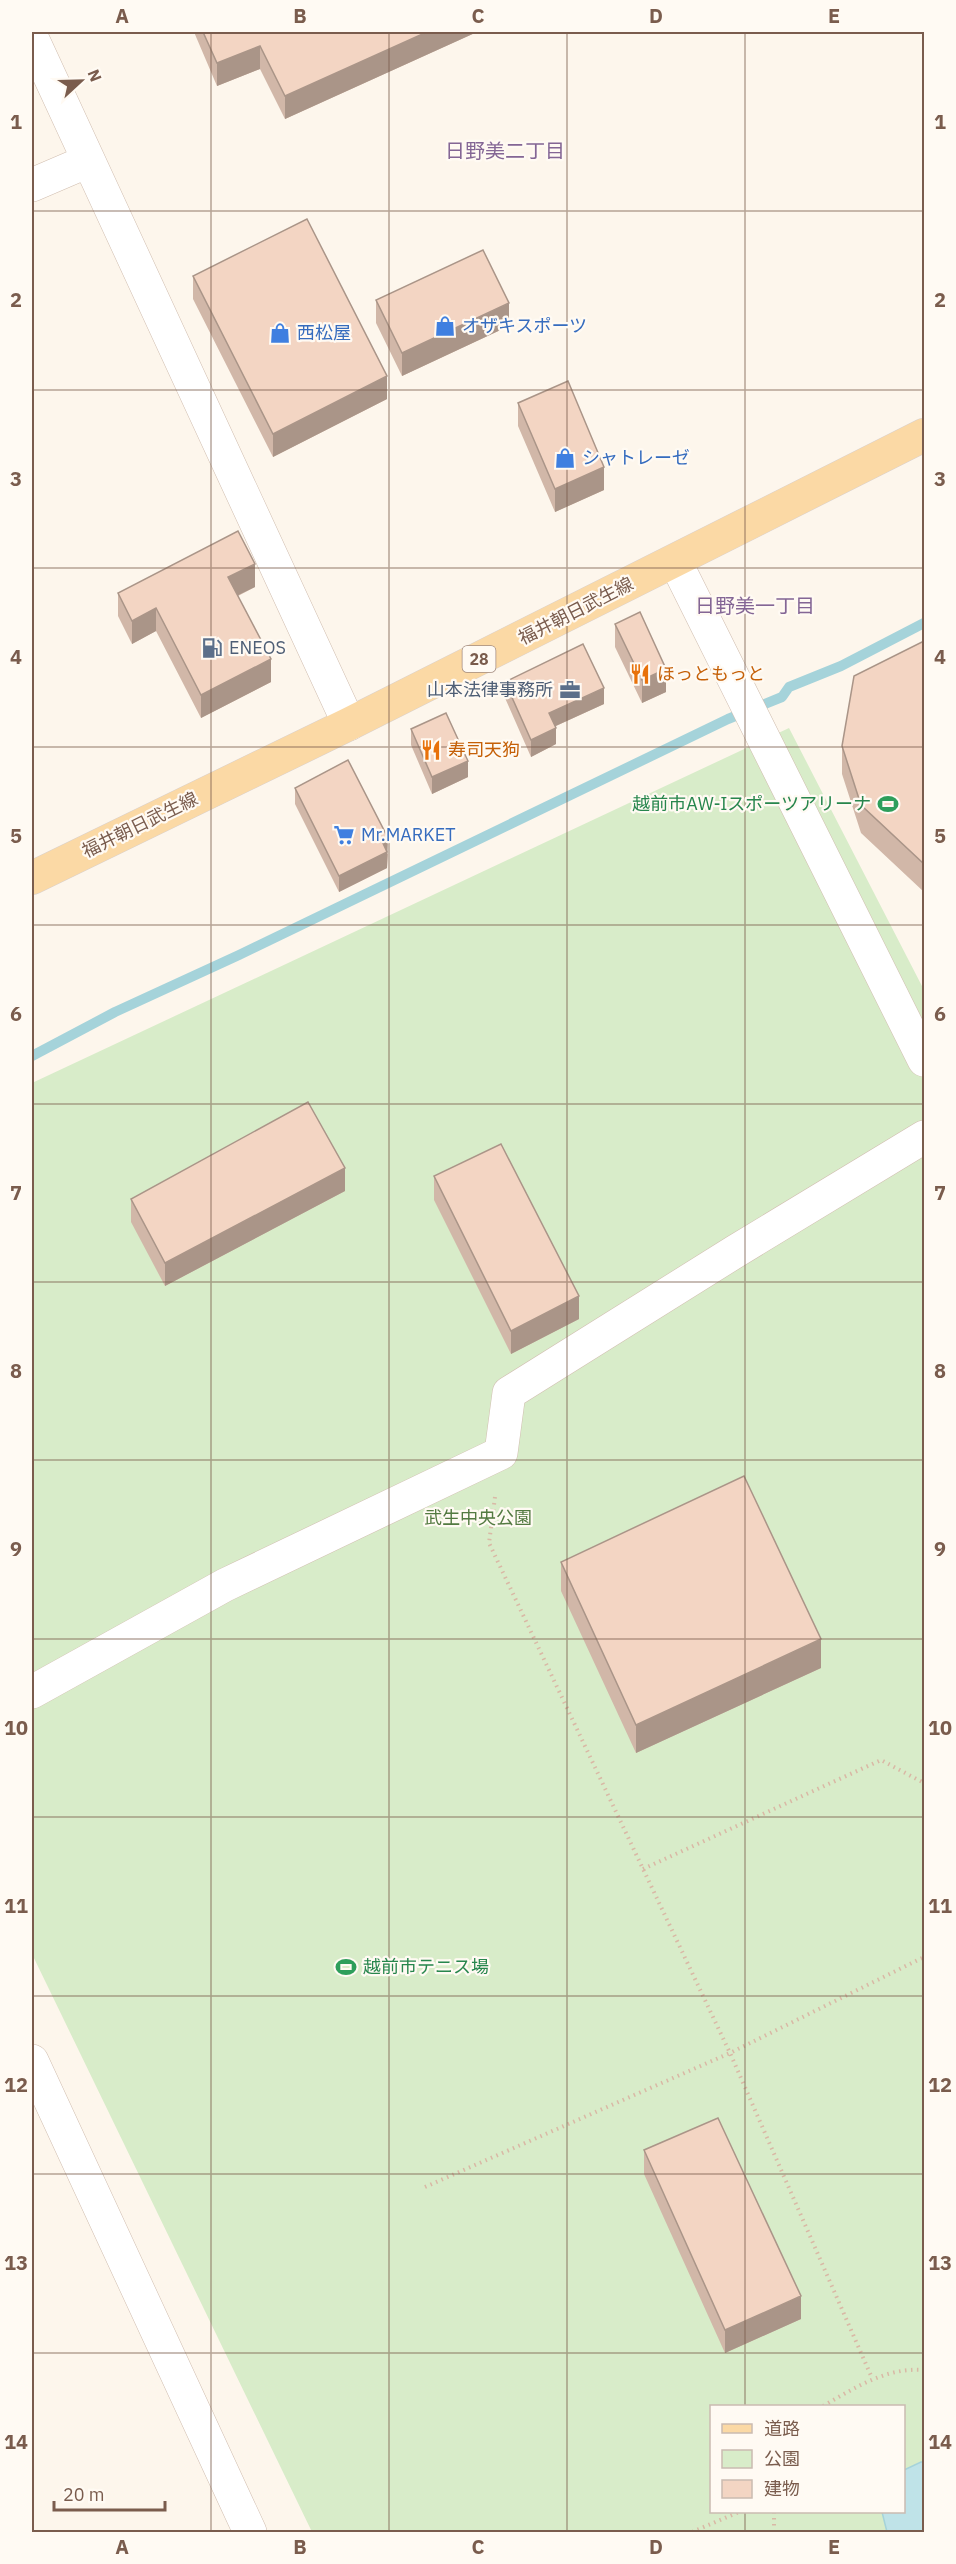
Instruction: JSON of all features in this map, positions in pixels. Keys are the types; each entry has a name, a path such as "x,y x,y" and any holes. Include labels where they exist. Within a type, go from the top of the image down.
{"main road":[{"name":"福井朝日武生線","path":"32,878 349,724 924,435"}],"street":[{"path":"32,38 349,724"},
{"path":"32,185 88,161"},
{"path":"675,561 924,1060"},
{"path":"32,1692 225,1585 501,1453 509,1393 924,1137"},
{"path":"32,2061 250,2532"}],"path":[{"path":"501,1453 489,1543 730,2053 872,2378"},
{"path":"643,1869 881,1760 924,1783"},
{"path":"425,2187 730,2053 924,1957"},
{"path":"825,2405 872,2378 915,2369 924,2370"},
{"path":"692,2532 735,2513"},
{"path":"774,2513 774,2532"}],"green space":[{"name":"武生中央公園","path":"789,728 924,990 924,2532 312,2532 32,1954 32,1083"}],"water":[{"path":"924,2462 924,2532 887,2532 882,2513 905,2513 905,2470"}],"building":[{"path":"203,32 427,32 285,96 260,46 217,63"},
{"path":"307,219 387,376 273,434 193,276"},
{"path":"483,250 509,303 402,353 376,300"},
{"path":"568,381 604,467 555,489 518,403"},
{"path":"238,531 255,564 228,577 271,659 201,695 156,608 132,621 118,593"},
{"path":"640,612 666,669 642,680 615,624"},
{"name":"越前市AW-Iスポーツアリーナ","path":"924,641 924,864 861,805 842,746 854,676"},
{"path":"583,644 604,688 549,713 556,728 531,740 505,682"},
{"path":"446,713 468,761 432,777 411,729"},
{"path":"348,760 388,838 382,841 387,852 339,876 295,788"},
{"path":"308,1102 345,1168 165,1263 131,1199"},
{"path":"501,1144 579,1296 511,1331 434,1176"},
{"path":"744,1476 821,1639 636,1725 561,1562"},
{"path":"718,2118 801,2296 725,2330 644,2150"}],"waterway":[{"path":"32,1056 115,1012 239,955 728,719 782,697 789,687 841,666 924,623"}],"place":[{"name":"オザキスポーツ","path":"445,326"},
{"name":"西松屋","path":"280,333"},
{"name":"シャトレーゼ","path":"565,458"},
{"name":"ENEOS","path":"212,648"},
{"name":"ほっともっと","path":"640,674"},
{"name":"山本法律事務所","path":"570,690"},
{"name":"寿司天狗","path":"431,750"},
{"name":"越前市AW-Iスポーツアリーナ","path":"888,804"},
{"name":"Mr.MARKET","path":"344,835"},
{"name":"越前市テニス場","path":"346,1967"}],"district":[{"name":"日野美二丁目","path":"505,151"},
{"name":"日野美一丁目","path":"755,606"}]}
